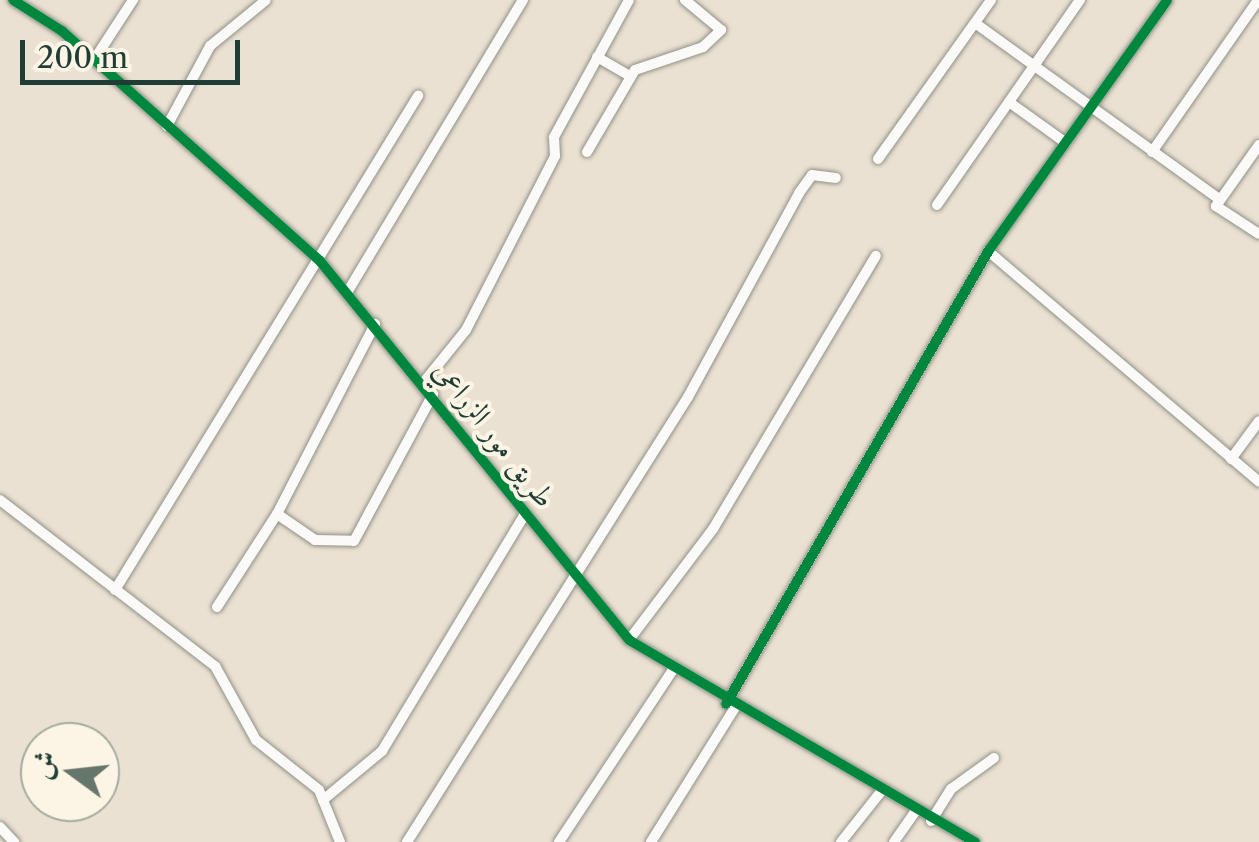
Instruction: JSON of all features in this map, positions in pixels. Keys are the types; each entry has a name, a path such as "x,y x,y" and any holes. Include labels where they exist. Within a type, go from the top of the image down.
{"street":[{"name":"طريق مور الزراعي","path":"14,0 94,60 320,261 424,382 576,582 629,640 730,706 930,821 975,842"},
{"path":"94,60 134,0"},
{"path":"167,126 210,46 266,0"},
{"path":"348,292 523,0"},
{"path":"424,382 466,330 596,57 629,0"},
{"path":"587,152 630,76 722,30 685,0"},
{"path":"878,158 991,0"},
{"path":"937,205 1080,0"},
{"path":"652,842 988,252 1167,0"},
{"path":"1152,152 1256,2"},
{"path":"975,23 1220,200 1259,234"},
{"path":"596,57 630,76"},
{"path":"115,590 418,96"},
{"path":"1009,102 1066,143"},
{"path":"1220,200 1259,145"},
{"path":"407,842 576,582 799,192 812,175 836,178"},
{"path":"988,252 1259,482"},
{"path":"629,640 712,529 876,256"},
{"path":"217,607 277,514 375,324"},
{"path":"277,514 315,540 354,541 433,394"},
{"path":"1231,459 1259,421"},
{"path":"0,500 215,666 256,740 323,800 340,842"},
{"path":"323,800 382,751 525,514"},
{"path":"559,842 672,671"},
{"path":"930,821 950,790 994,758"},
{"path":"841,842 880,793"},
{"path":"894,842 916,812"},
{"path":"0,826 14,842"}],"cycle path":[{"path":"13,0 62,31 320,261 629,640 975,842"},
{"path":"726,704 989,250 1167,0"}]}
